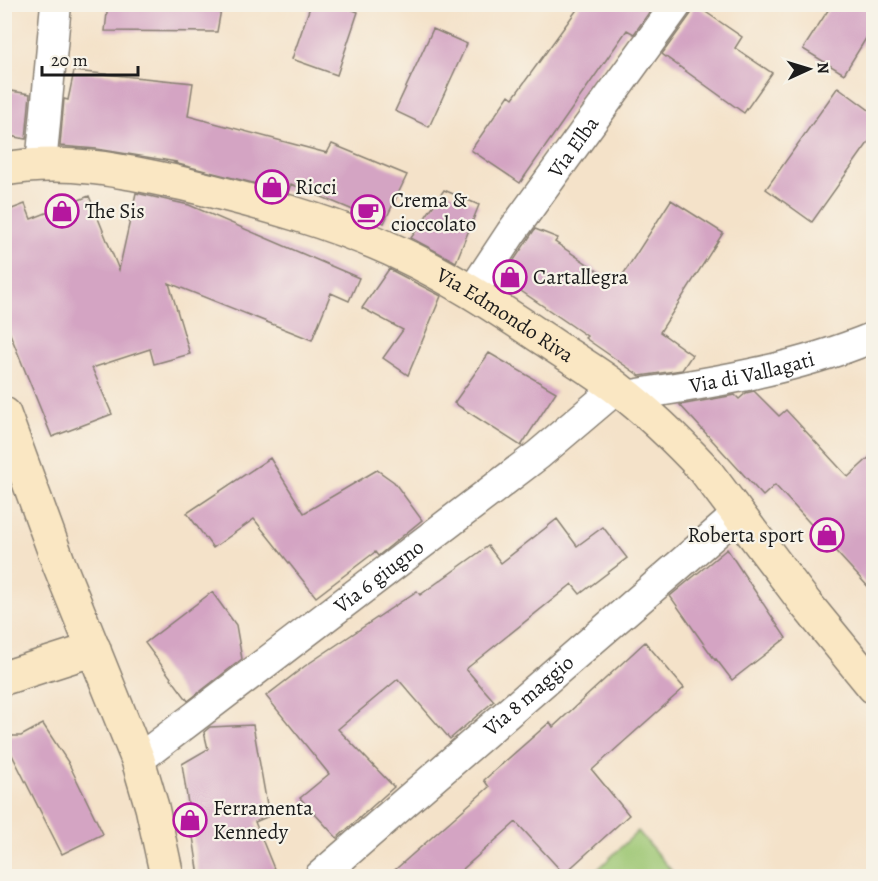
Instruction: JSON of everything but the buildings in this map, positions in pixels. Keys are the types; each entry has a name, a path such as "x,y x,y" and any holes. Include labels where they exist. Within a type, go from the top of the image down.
{"street":[{"path":"41,165 56,4"},
{"name":"Via Elba","path":"472,292 511,233 677,4"},
{"name":"Via Edmondo Riva","path":"4,169 41,165 84,167 138,174 215,192 279,209 345,231 418,262 472,292 622,392 654,418 704,469 806,604 873,687"},
{"name":"Via di Vallagati","path":"622,392 718,382 814,358 873,337"},
{"name":"Via 6 giugno","path":"138,760 622,392"},
{"path":"4,414 59,564 138,760 152,807 167,876"},
{"name":"Via 8 maggio","path":"320,876 738,514"},
{"path":"4,678 94,650"}],"green space":[{"path":"638,831 676,876 591,876"}],"place":[{"name":"Ricci","path":"272,187"},
{"name":"The Sis","path":"62,211"},
{"name":"Crema & cioccolato","path":"368,212"},
{"name":"Cartallegra","path":"510,277"},
{"name":"Roberta sport","path":"827,535"},
{"name":"Ferramenta Kennedy","path":"190,820"}]}
